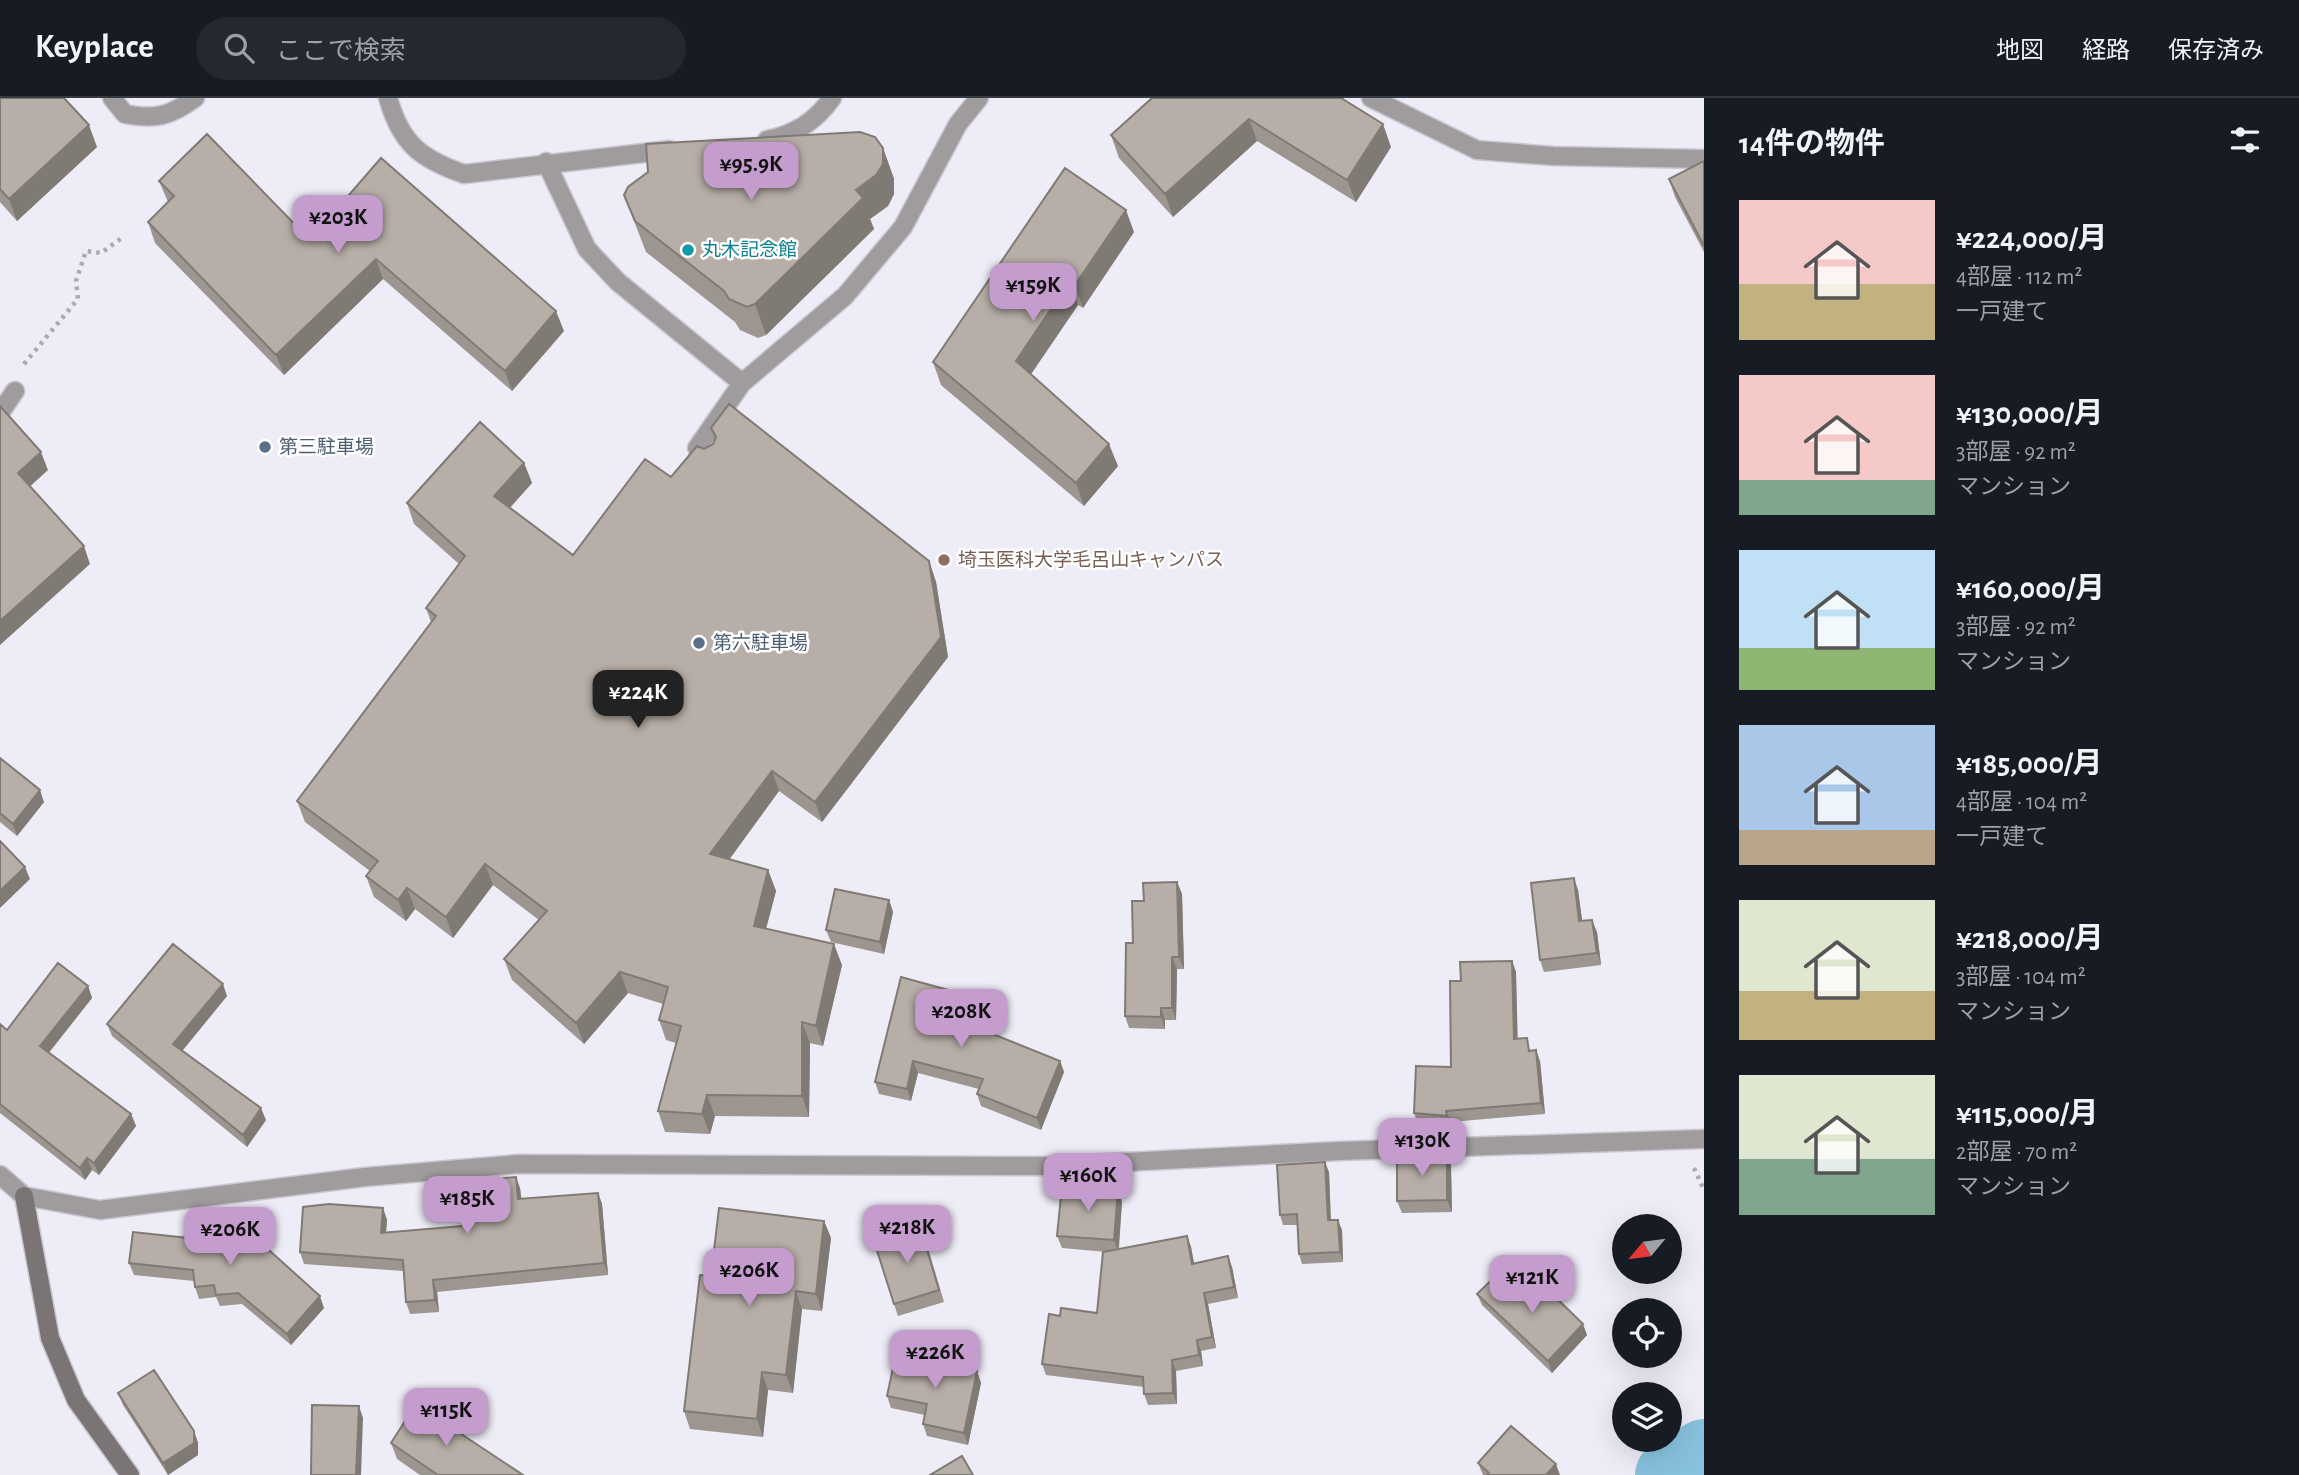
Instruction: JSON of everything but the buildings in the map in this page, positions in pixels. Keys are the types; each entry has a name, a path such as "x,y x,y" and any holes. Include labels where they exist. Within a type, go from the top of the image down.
{"street":[{"path":"112,98 125,114 149,119 176,112 195,98"},
{"path":"388,98 400,130 416,151 433,163 464,174 546,162 684,148"},
{"path":"752,142 790,135 820,115 832,98"},
{"path":"712,458 697,448 741,383 845,296 903,227 958,124 979,98"},
{"path":"1371,98 1477,150 1553,156 1704,159"},
{"path":"546,162 587,249 618,282 741,383"},
{"path":"0,413 15,391"},
{"path":"0,1175 24,1196 100,1210 365,1177 518,1164 1047,1166 1340,1151 1704,1139"},
{"path":"24,1196 50,1338 76,1400 130,1475"}],"path":[{"path":"21,367 78,299 76,281 86,251 101,253 123,237"}],"waterway":[{"path":"1670,1475 1704,1454"}],"place":[{"name":"丸木記念館","path":"688,250"},
{"name":"第三駐車場","path":"265,447"},
{"name":"埼玉医科大学毛呂山キャンパス","path":"944,560"},
{"name":"第六駐車場","path":"699,643"}]}
